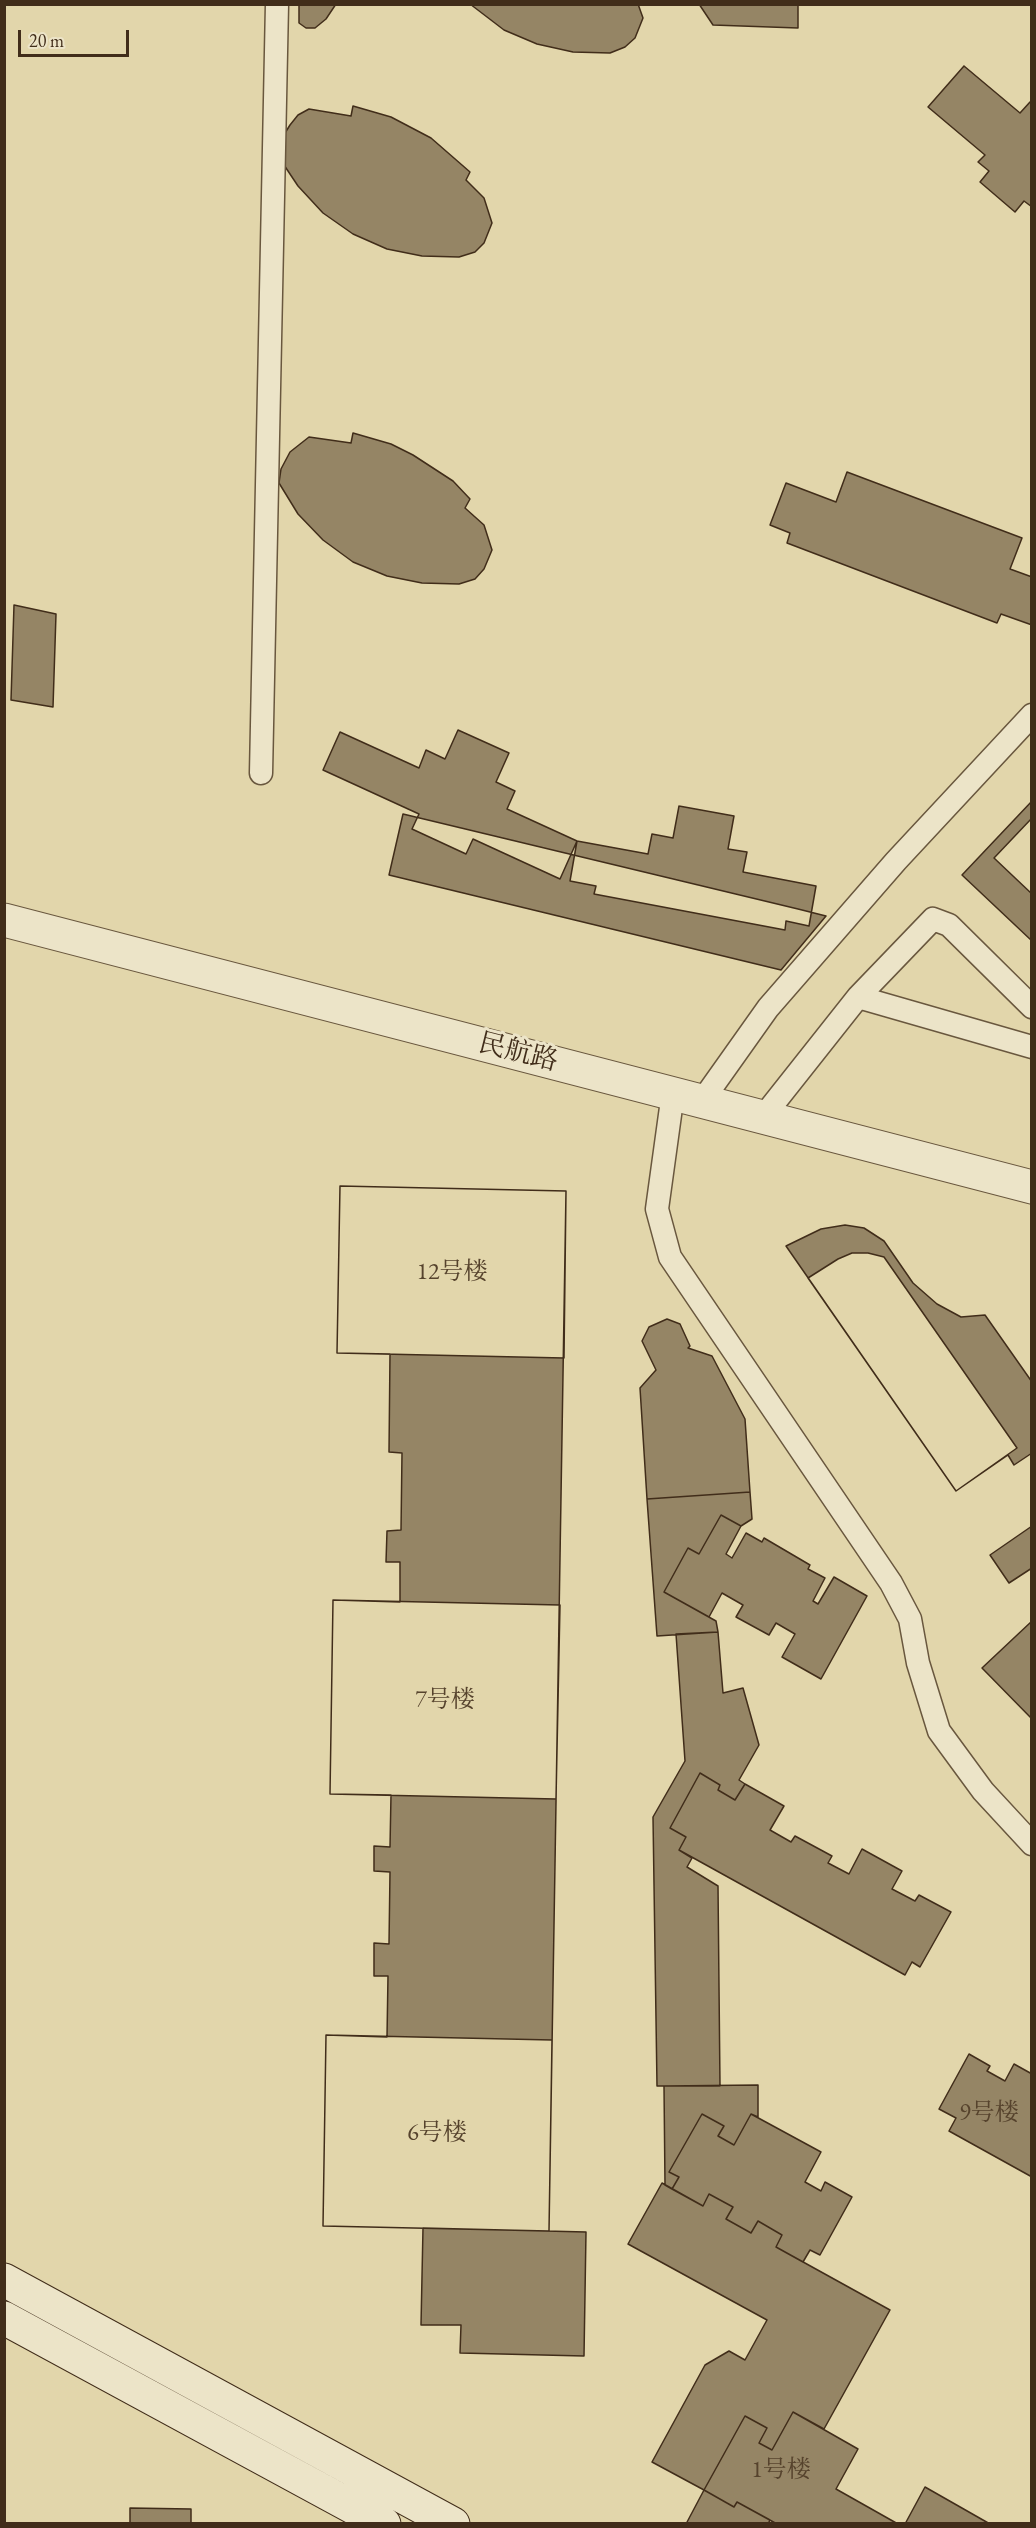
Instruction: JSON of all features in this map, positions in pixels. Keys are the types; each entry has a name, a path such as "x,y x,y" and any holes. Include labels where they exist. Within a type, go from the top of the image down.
{"street":[{"name":"民航路","path":"4,920 1032,1187"},
{"path":"4,2280 453,2523"},
{"path":"4,2318 384,2523"}],"lane":[{"path":"261,772 277,4"},
{"path":"1032,715 896,861 688,1097 657,1209 670,1257 891,1583 910,1618 918,1663 939,1731 983,1791 1032,1844"},
{"path":"763,1117 858,997 933,919 950,925 1032,1007"},
{"path":"858,997 1032,1047"}],"building":[{"path":"299,4 336,4 326,19 315,28 306,28 299,23"},
{"path":"470,4 638,4 643,18 635,38 625,47 610,53 573,52 537,44 504,30"},
{"path":"699,4 798,4 798,28 713,25"},
{"path":"964,66 1020,113 1030,102 1032,103 1032,207 1024,201 1015,212 980,182 989,171 978,162 985,155 928,107"},
{"path":"353,106 391,117 431,138 470,172 466,180 484,198 492,223 484,243 475,252 459,257 422,256 387,249 353,234 323,213 298,186 278,156 280,141 290,125 298,115 309,109 351,116"},
{"path":"353,433 391,444 413,455 453,481 470,499 465,508 484,525 492,550 484,569 475,579 459,584 422,583 387,576 353,562 323,540 298,514 279,483 281,469 290,452 309,437 351,443"},
{"path":"847,472 1022,538 1010,569 1032,577 1032,625 1001,614 997,623 787,543 790,533 770,525 786,483 836,502"},
{"path":"14,605 56,614 53,707 11,700"},
{"path":"458,730 509,753 496,782 515,791 507,809 577,841 560,879 473,839 466,854 412,829 419,814 323,770 340,732 419,768 426,750 445,759"},
{"path":"1032,801 1032,941 962,875"},
{"path":"679,806 734,816 728,849 747,852 743,872 816,886 809,926 786,921 785,930 594,894 596,886 570,881 577,841 648,854 652,834 673,838"},
{"path":"403,814 826,916 781,970 389,875"},
{"path":"1032,818 1032,894 994,858"},
{"path":"340,1186 566,1191 549,2231 323,2226 326,2035 387,2037 388,1976 374,1976 374,1943 389,1944 390,1872 374,1871 374,1846 390,1847 391,1795 330,1794 333,1600 400,1602 400,1562 386,1562 387,1531 401,1530 402,1453 389,1452 390,1354 337,1353"},
{"path":"340,1186 566,1191 564,1358 337,1353"},
{"path":"845,1225 864,1228 884,1241 913,1283 937,1304 961,1317 985,1315 1032,1382 1032,1453 1014,1465 1008,1455 956,1491 786,1246 821,1229"},
{"path":"852,1253 868,1253 884,1257 1017,1448 956,1491 808,1278"},
{"path":"667,1319 680,1324 690,1346 688,1348 712,1356 745,1419 750,1492 647,1499 640,1388 656,1370 642,1341 649,1327"},
{"path":"750,1492 752,1519 741,1526 721,1515 699,1554 688,1548 664,1592 716,1621 718,1632 657,1636 647,1499"},
{"path":"721,1515 741,1526 726,1554 732,1558 746,1533 762,1542 764,1538 810,1565 808,1569 825,1578 813,1601 818,1604 834,1577 867,1596 821,1679 782,1657 795,1634 776,1623 769,1635 736,1617 743,1605 722,1593 709,1617 664,1592 688,1548 699,1554"},
{"path":"1032,1526 1032,1568 1009,1583 990,1555"},
{"path":"333,1600 560,1605 556,1799 330,1794"},
{"path":"1032,1621 1032,1719 982,1668"},
{"path":"718,1632 723,1693 743,1688 759,1745 739,1780 745,1784 735,1800 718,1790 720,1785 700,1773 670,1828 686,1837 679,1850 692,1858 687,1867 718,1886 720,2086 657,2086 653,1817 685,1761 676,1634"},
{"path":"700,1773 720,1785 718,1790 735,1800 745,1784 784,1806 770,1830 791,1842 795,1836 832,1856 828,1863 849,1874 862,1849 902,1871 892,1889 915,1901 919,1895 951,1912 920,1967 912,1962 905,1975 679,1850 686,1837 670,1828"},
{"path":"326,2035 552,2040 549,2231 323,2226"},
{"path":"969,2054 990,2066 987,2071 1005,2081 1014,2064 1032,2074 1032,2177 949,2131 956,2118 939,2109"},
{"path":"758,2085 758,2117 751,2114 734,2145 718,2136 724,2126 702,2114 669,2172 679,2177 672,2189 665,2185 664,2086"},
{"path":"702,2114 724,2126 718,2136 734,2145 751,2114 821,2152 805,2182 821,2191 825,2182 852,2197 820,2255 810,2250 803,2262 776,2247 782,2235 758,2221 751,2233 726,2219 733,2207 709,2194 703,2206 672,2189 679,2177 669,2172"},
{"path":"662,2183 703,2206 709,2194 733,2207 726,2219 751,2233 758,2221 782,2235 776,2247 890,2310 824,2429 793,2412 772,2450 759,2443 767,2428 745,2416 704,2490 652,2462 705,2365 729,2351 745,2360 767,2320 628,2244"},
{"path":"423,2228 586,2232 584,2356 460,2353 461,2325 421,2325"},
{"path":"793,2412 858,2449 836,2489 898,2524 777,2524 737,2502 734,2507 704,2490 745,2416 767,2428 759,2443 772,2450"},
{"path":"925,2487 990,2524 905,2524"},
{"path":"704,2490 734,2507 737,2502 770,2520 768,2524 686,2524"},
{"path":"130,2508 191,2509 191,2524 130,2524"}]}
